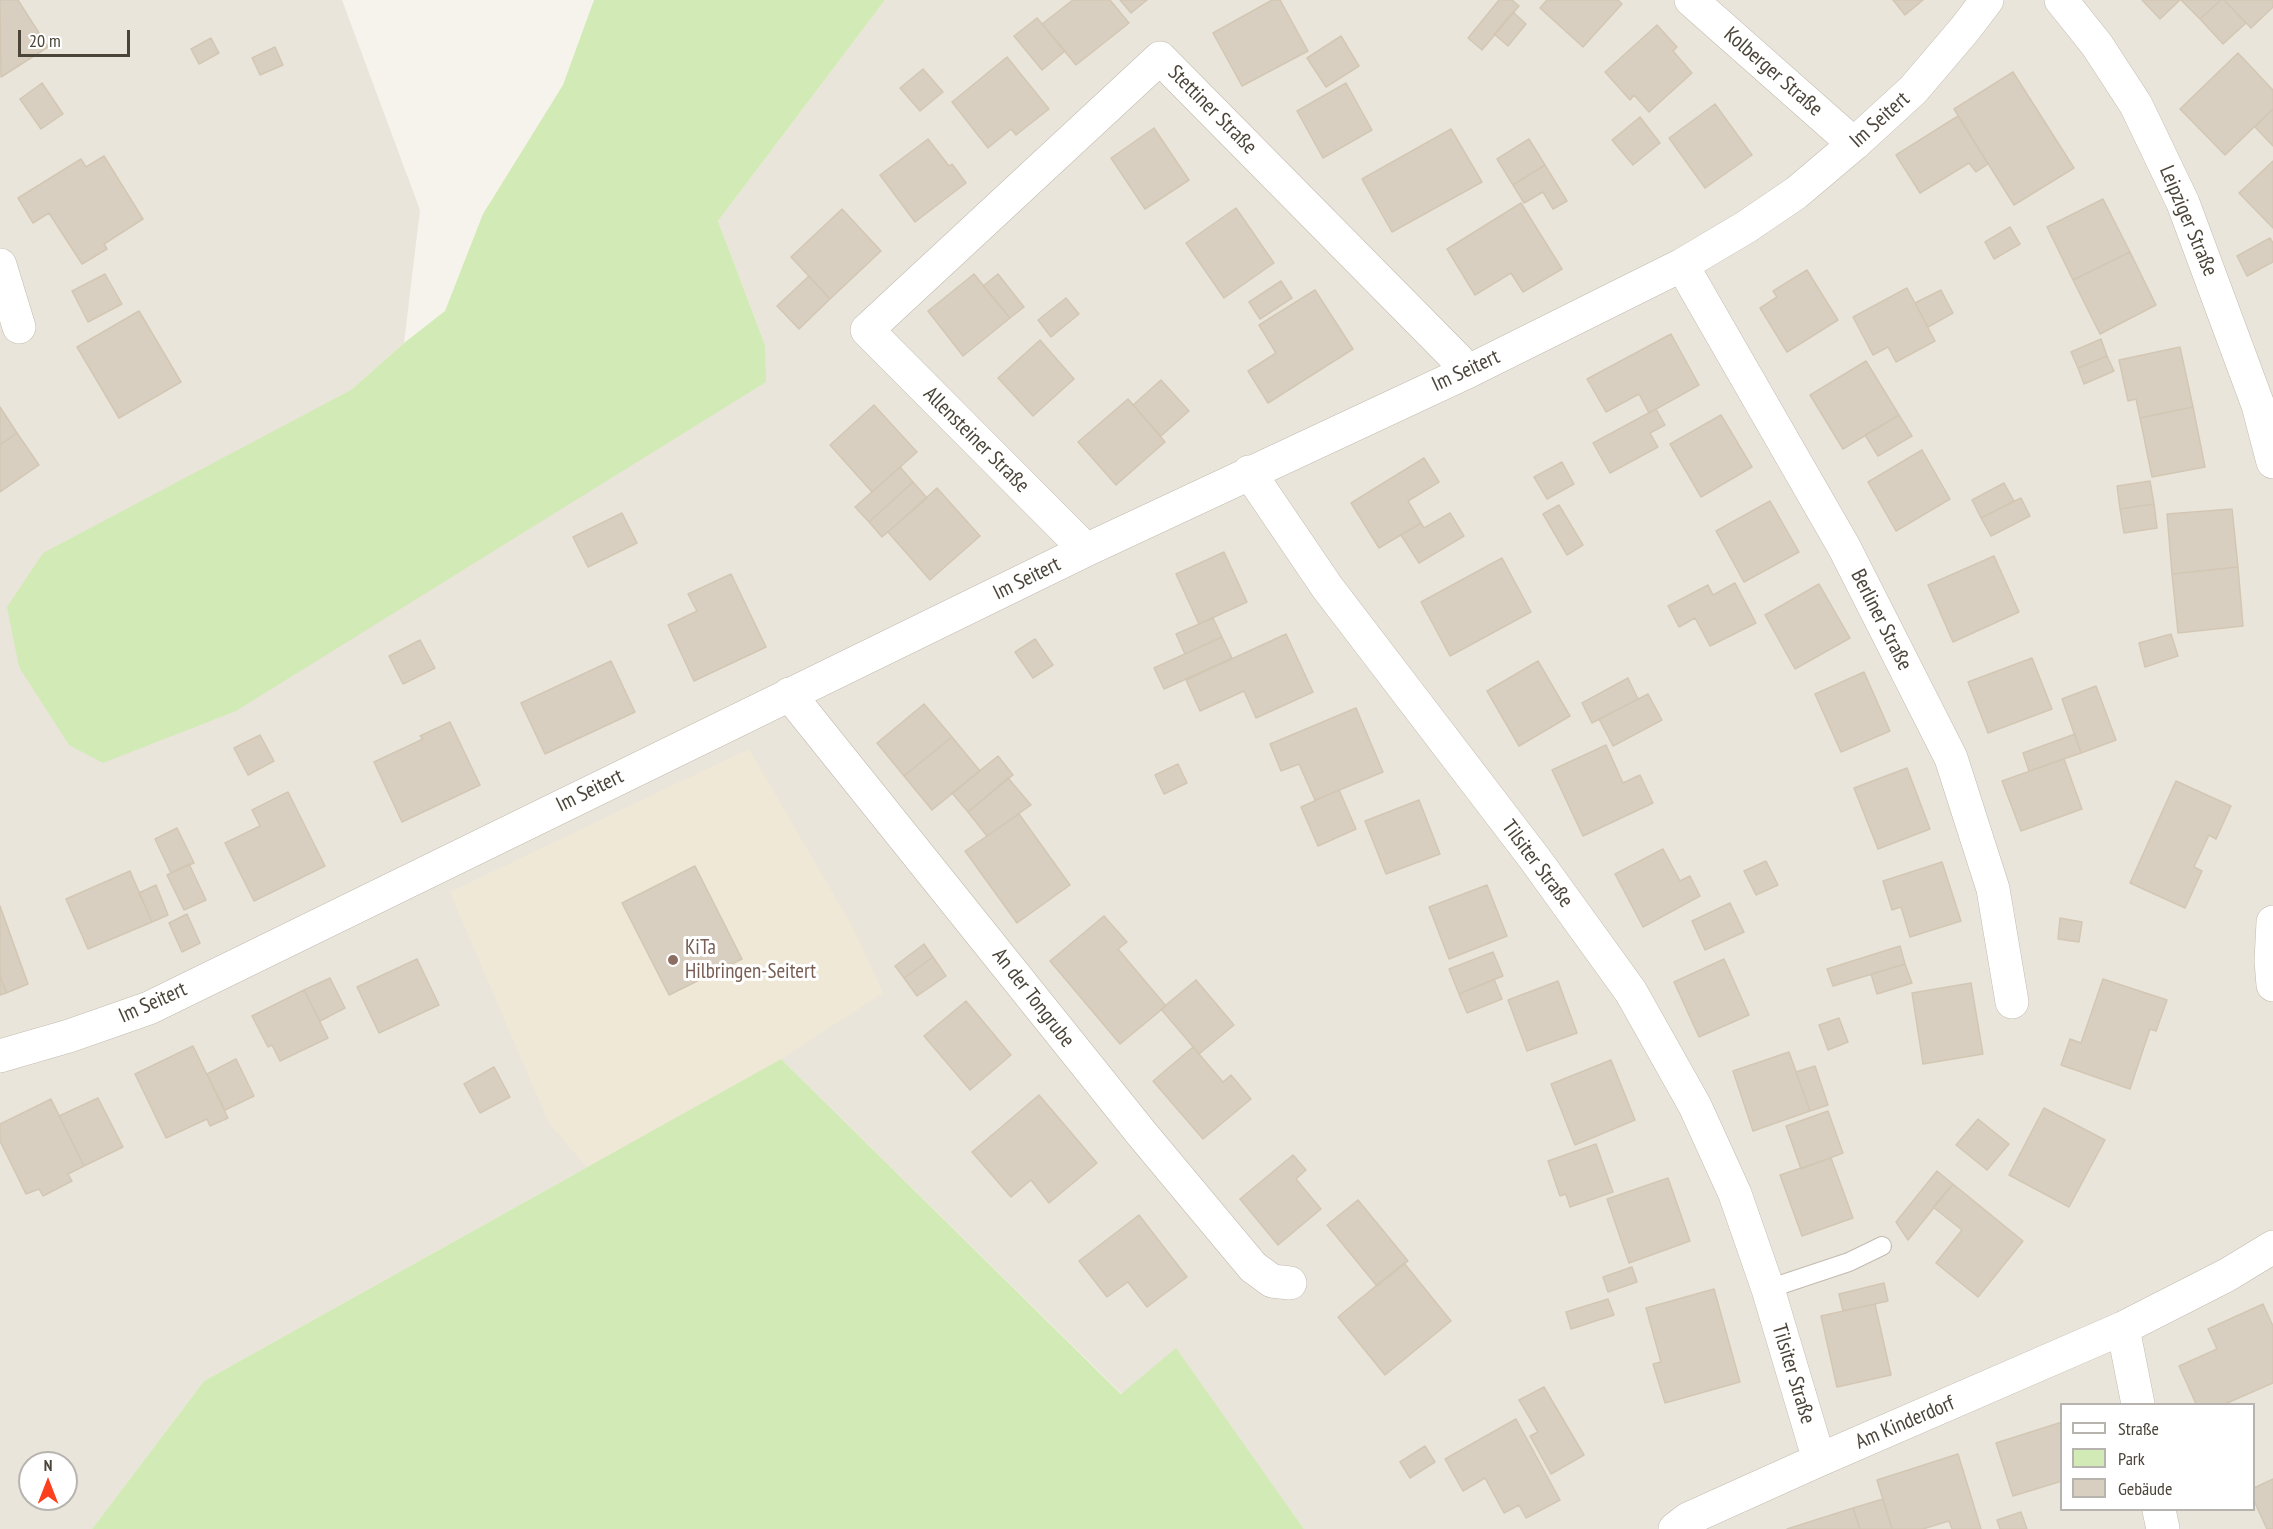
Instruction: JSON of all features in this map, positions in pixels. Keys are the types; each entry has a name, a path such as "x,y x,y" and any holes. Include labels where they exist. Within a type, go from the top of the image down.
{"street":[{"name":"Kolberger Straße","path":"1691,0 1854,144"},
{"name":"Im Seitert","path":"0,1056 69,1036 149,1008 1086,550 1469,371 1682,265 1797,193 1854,144 1913,90 1987,0"},
{"name":"Leipziger Straße","path":"2061,0 2097,45 2136,105 2183,203 2258,405 2273,462"},
{"name":"Stettiner Straße","path":"867,330 1160,58 1469,371"},
{"path":"0,265 19,327"},
{"name":"Berliner Straße","path":"1682,265 1844,547 1951,758 1993,889 2012,1002"},
{"name":"Allensteiner Straße","path":"867,330 1086,550"},
{"name":"Tilsiter Straße","path":"1249,472 1327,587 1535,859 1631,992 1695,1106 1735,1194 1768,1288 1819,1460"},
{"name":"An der Tongrube","path":"789,694 1142,1134 1253,1267 1272,1281 1290,1284"},
{"path":"2273,922 2271,961 2273,985"},
{"name":"Am Kinderdorf","path":"1682,1524 1819,1460 2123,1328 2227,1275 2273,1247"},
{"path":"2123,1328 2138,1403"},
{"path":"2159,1511 2163,1529"}],"lane":[{"path":"1768,1288 1849,1262 1882,1246"}],"shaded area":[{"path":"0,0 342,0 420,210 404,343 351,390 765,345 718,221 885,0 2273,0 2273,1529 1304,1529 1176,1349 1122,1394 781,1059 204,1381 92,1529 0,1529"},
{"name":"KiTa Hilbringen-Seitert","path":"749,749 852,926 883,993 781,1059 587,1168 549,1123 450,892"}],"green space":[{"path":"594,0 885,0 718,221 765,345 766,382 236,711 103,763 69,745 19,667 7,607 43,553 351,390 404,343 445,311 483,214 563,85"},
{"path":"781,1059 1121,1394 1176,1348 1304,1529 92,1529 204,1381"}],"building":[{"path":"0,0 18,0 48,47 1,77"},
{"path":"1073,0 1110,0 1129,23 1076,65 1042,24"},
{"path":"1120,0 1147,0 1131,13"},
{"path":"1272,0 1280,0 1308,51 1242,86 1213,33"},
{"path":"1499,0 1512,0 1519,6 1482,50 1468,38"},
{"path":"1547,0 1618,0 1622,4 1583,47 1540,8"},
{"path":"1893,0 1923,0 1905,15"},
{"path":"2142,0 2180,0 2160,19"},
{"path":"2181,0 2221,0 2200,19"},
{"path":"2221,0 2224,0 2246,23 2223,44 2200,19"},
{"path":"2224,0 2273,0 2273,7 2251,28"},
{"path":"1513,12 1526,24 1508,46 1494,34"},
{"path":"1037,18 1065,51 1042,70 1014,36"},
{"path":"1657,25 1677,47 1673,51 1692,73 1649,112 1634,95 1630,100 1605,72"},
{"path":"1341,36 1359,66 1326,87 1307,58"},
{"path":"211,38 219,53 199,64 191,49"},
{"path":"275,47 283,65 260,75 252,58"},
{"path":"2238,53 2273,90 2273,109 2225,155 2180,109"},
{"path":"1007,57 1049,109 1016,135 1011,129 988,148 952,102"},
{"path":"923,69 943,92 920,111 900,88"},
{"path":"2013,72 2074,168 2014,205 1954,109"},
{"path":"42,83 63,114 41,129 20,99"},
{"path":"1346,83 1372,130 1323,158 1297,111"},
{"path":"1715,104 1752,155 1705,188 1669,138"},
{"path":"2273,109 2273,146 2255,127"},
{"path":"1958,116 1988,164 1976,172 1969,163 1920,193 1896,155"},
{"path":"1640,117 1660,143 1633,165 1612,140"},
{"path":"1154,128 1189,180 1145,209 1111,158"},
{"path":"1451,129 1482,182 1392,232 1362,179"},
{"path":"928,139 949,166 952,164 966,183 915,222 880,175"},
{"path":"1529,139 1545,165 1513,185 1497,159"},
{"path":"104,156 143,219 104,244 107,249 82,264 49,213 33,223 18,198 81,159 86,167"},
{"path":"2273,161 2273,228 2239,193"},
{"path":"1545,165 1567,201 1553,209 1543,192 1524,203 1513,185"},
{"path":"2103,199 2130,252 2073,280 2047,227"},
{"path":"1521,203 1562,269 1523,292 1511,273 1475,295 1447,249"},
{"path":"1236,208 1274,263 1224,298 1186,243"},
{"path":"842,209 881,251 830,299 791,257"},
{"path":"2010,227 2020,244 1994,259 1985,242"},
{"path":"2270,238 2273,243 2273,262 2247,276 2237,256"},
{"path":"2130,252 2156,305 2100,334 2073,280"},
{"path":"1807,270 1838,320 1787,352 1760,308 1777,297 1773,291"},
{"path":"105,274 122,304 88,322 72,291"},
{"path":"974,274 1010,318 963,356 928,311"},
{"path":"998,274 1024,307 1010,318 983,286"},
{"path":"809,276 830,299 799,329 777,306"},
{"path":"1281,281 1292,298 1260,319 1249,302"},
{"path":"1907,288 1935,341 1896,362 1888,347 1873,355 1853,317"},
{"path":"1315,290 1353,349 1268,403 1248,371 1276,353 1259,325"},
{"path":"1941,290 1953,313 1928,327 1915,303"},
{"path":"1066,298 1079,314 1051,337 1038,320"},
{"path":"139,311 181,382 119,418 77,347"},
{"path":"1671,334 1699,385 1649,413 1639,394 1606,412 1587,379"},
{"path":"2101,339 2107,356 2078,368 2071,352"},
{"path":"1040,340 1074,379 1033,416 998,378"},
{"path":"2180,347 2193,407 2140,418 2136,399 2128,401 2119,360"},
{"path":"2107,356 2114,371 2084,384 2078,368"},
{"path":"1866,361 1899,415 1843,449 1810,395"},
{"path":"1161,380 1189,411 1161,436 1133,405"},
{"path":"1128,399 1165,442 1116,485 1078,442"},
{"path":"874,405 917,452 872,492 830,445"},
{"path":"0,407 17,433 0,445"},
{"path":"2193,407 2205,467 2152,477 2140,418"},
{"path":"1656,409 1665,425 1650,433 1658,447 1610,473 1593,443"},
{"path":"1721,415 1752,467 1701,497 1670,444"},
{"path":"1899,415 1912,436 1878,456 1865,435"},
{"path":"17,433 39,465 0,492 0,445"},
{"path":"1922,450 1950,499 1896,531 1868,482"},
{"path":"1424,458 1439,482 1408,501 1421,523 1379,548 1351,503"},
{"path":"1562,462 1574,484 1547,499 1534,477"},
{"path":"900,467 913,482 869,522 855,507"},
{"path":"2150,481 2154,504 2120,509 2117,486"},
{"path":"913,482 927,498 882,537 869,522"},
{"path":"2004,483 2014,501 1981,518 1972,500"},
{"path":"937,488 980,536 930,580 888,532"},
{"path":"2021,498 2030,516 1991,536 1981,518"},
{"path":"1770,501 1799,552 1744,582 1716,531"},
{"path":"2154,504 2157,528 2124,533 2120,509"},
{"path":"1559,505 1583,545 1567,555 1543,514"},
{"path":"2232,509 2238,567 2172,574 2167,514"},
{"path":"622,513 637,543 588,567 573,537"},
{"path":"1450,513 1464,536 1419,563 1401,535 1421,523 1424,528"},
{"path":"1224,552 1247,602 1199,624 1176,574"},
{"path":"1994,556 2019,612 1953,642 1928,585"},
{"path":"1502,558 1531,612 1450,656 1421,602"},
{"path":"2238,567 2243,626 2178,633 2172,574"},
{"path":"731,574 766,647 694,681 668,625 697,611 688,594"},
{"path":"1735,583 1756,623 1710,646 1695,618 1679,627 1668,606 1708,585 1713,595"},
{"path":"1819,584 1850,638 1795,669 1765,615"},
{"path":"1213,618 1222,637 1185,654 1176,634"},
{"path":"1286,634 1313,692 1256,718 1244,691 1200,711 1186,680"},
{"path":"2171,634 2178,656 2145,667 2139,643"},
{"path":"1222,637 1232,658 1164,689 1154,668"},
{"path":"1035,639 1053,665 1033,678 1015,652"},
{"path":"420,640 435,668 403,684 389,656"},
{"path":"2032,658 2052,709 1988,733 1968,682"},
{"path":"611,661 635,712 545,754 521,703"},
{"path":"1538,661 1570,716 1519,746 1487,691"},
{"path":"1864,672 1890,731 1841,752 1815,694"},
{"path":"1628,678 1638,699 1592,723 1582,703"},
{"path":"2096,686 2116,740 2081,753 2062,699"},
{"path":"1648,694 1662,720 1613,746 1599,719"},
{"path":"924,704 952,737 904,776 877,743"},
{"path":"1356,708 1383,772 1315,800 1299,764 1281,771 1270,744"},
{"path":"450,722 480,785 402,822 374,762 423,739 420,736"},
{"path":"2075,734 2081,753 2029,771 2023,753"},
{"path":"260,735 274,761 248,775 234,748"},
{"path":"952,737 980,771 932,810 904,776"},
{"path":"1606,745 1623,783 1640,775 1653,803 1583,836 1552,770"},
{"path":"998,756 1013,775 968,812 952,793"},
{"path":"2064,759 2082,809 2021,831 2002,781"},
{"path":"1178,764 1187,783 1164,794 1155,775"},
{"path":"1907,768 1930,829 1878,849 1854,788"},
{"path":"1008,778 1031,805 987,836 968,812"},
{"path":"2176,781 2231,806 2216,839 2209,835 2194,867 2202,871 2185,908 2130,883"},
{"path":"1339,790 1356,829 1318,846 1301,807"},
{"path":"288,792 325,866 254,901 225,843 260,826 252,810"},
{"path":"1419,800 1440,854 1386,874 1365,821"},
{"path":"1019,814 1070,885 1017,923 965,851"},
{"path":"177,828 194,863 171,873 155,839"},
{"path":"1663,849 1680,881 1690,876 1700,896 1643,927 1615,874"},
{"path":"1766,861 1778,885 1756,895 1744,871"},
{"path":"1942,862 1961,921 1910,937 1901,907 1892,910 1883,881"},
{"path":"189,864 206,900 184,910 167,875"},
{"path":"695,866 742,959 669,995 622,903"},
{"path":"130,871 152,922 88,949 66,899"},
{"path":"156,885 168,915 152,922 139,893"},
{"path":"1487,885 1507,936 1449,959 1429,907"},
{"path":"1730,903 1744,932 1705,950 1692,921"},
{"path":"0,906 28,984 6,993 0,975"},
{"path":"187,914 200,943 182,952 169,923"},
{"path":"1104,916 1127,942 1118,949 1166,1006 1120,1044 1050,961"},
{"path":"2060,918 2082,922 2079,942 2058,939"},
{"path":"924,944 933,957 904,978 895,966"},
{"path":"1900,946 1905,964 1833,986 1827,969"},
{"path":"1493,952 1503,976 1459,994 1449,969"},
{"path":"933,957 946,976 917,996 904,978"},
{"path":"417,959 439,1005 379,1033 357,987"},
{"path":"1724,959 1749,1015 1699,1037 1674,982"},
{"path":"1905,964 1912,983 1877,994 1871,974"},
{"path":"0,975 6,993 0,995"},
{"path":"330,978 345,1008 320,1021 304,990"},
{"path":"1494,979 1502,999 1467,1013 1459,994"},
{"path":"2103,979 2167,1000 2156,1031 2150,1029 2130,1089 2061,1065 2070,1039 2081,1043"},
{"path":"1196,980 1234,1025 1199,1054 1161,1009"},
{"path":"1558,981 1577,1033 1527,1051 1508,1000"},
{"path":"1971,983 1983,1054 1923,1064 1912,993"},
{"path":"304,990 328,1038 280,1061 272,1045 268,1047 252,1016"},
{"path":"966,1001 1011,1055 970,1090 924,1036"},
{"path":"1839,1018 1848,1042 1828,1050 1819,1025"},
{"path":"193,1046 228,1118 210,1126 207,1119 166,1138 135,1074"},
{"path":"1193,1047 1223,1082 1231,1075 1251,1099 1203,1139 1153,1081"},
{"path":"1789,1052 1810,1111 1753,1131 1733,1071"},
{"path":"236,1059 254,1096 225,1110 207,1074"},
{"path":"1611,1060 1635,1120 1575,1145 1551,1084"},
{"path":"1815,1066 1828,1105 1810,1111 1796,1072"},
{"path":"494,1067 510,1097 480,1113 464,1084"},
{"path":"1039,1095 1097,1163 1049,1203 1031,1180 1011,1197 972,1152"},
{"path":"98,1098 123,1147 84,1166 59,1116"},
{"path":"51,1099 84,1166 68,1174 72,1181 43,1196 39,1189 26,1194 0,1141 0,1124"},
{"path":"2044,1108 2105,1140 2069,1207 2009,1175"},
{"path":"1828,1111 1843,1153 1801,1169 1786,1126"},
{"path":"1978,1119 2009,1144 1987,1170 1956,1145"},
{"path":"1596,1144 1613,1192 1570,1207 1566,1194 1560,1196 1548,1161"},
{"path":"1293,1155 1306,1170 1296,1179 1321,1209 1278,1245 1240,1199"},
{"path":"1831,1158 1853,1218 1802,1236 1780,1175"},
{"path":"1937,1171 1953,1184 1908,1240 1896,1222"},
{"path":"1668,1178 1690,1241 1629,1263 1607,1199"},
{"path":"1953,1184 2023,1241 1978,1297 1936,1263 1962,1230 1933,1207"},
{"path":"1358,1200 1408,1261 1377,1286 1327,1225"},
{"path":"1139,1215 1187,1277 1147,1307 1128,1282 1107,1297 1079,1261"},
{"path":"1404,1263 1451,1321 1385,1375 1338,1317"},
{"path":"1632,1267 1637,1282 1608,1292 1603,1277"},
{"path":"1884,1283 1888,1301 1843,1311 1839,1294"},
{"path":"1714,1289 1740,1382 1665,1403 1653,1364 1661,1362 1646,1308"},
{"path":"1608,1299 1614,1315 1571,1329 1566,1312"},
{"path":"1875,1304 1891,1375 1837,1387 1821,1316"},
{"path":"2263,1304 2273,1326 2273,1383 2227,1403 2196,1403 2179,1366 2217,1349 2208,1329"},
{"path":"1544,1387 1584,1455 1551,1474 1530,1436 1538,1432 1519,1400"},
{"path":"1516,1419 1560,1500 1526,1518 1519,1505 1504,1513 1485,1478 1463,1491 1445,1459"},
{"path":"2060,1423 2060,1482 2013,1496 1996,1443"},
{"path":"1425,1446 1435,1462 1410,1478 1400,1462"},
{"path":"1958,1454 1981,1529 1952,1529 1949,1521 1923,1529 1892,1529 1877,1480"},
{"path":"2273,1479 2273,1529 2267,1529 2255,1503 2255,1488"},
{"path":"1883,1499 1892,1529 1860,1529 1853,1508"},
{"path":"1853,1508 1860,1529 1787,1529"},
{"path":"2021,1512 2027,1529 2000,1529 1997,1520"}],"place":[{"name":"KiTa Hilbringen-Seitert","path":"673,960"}]}
